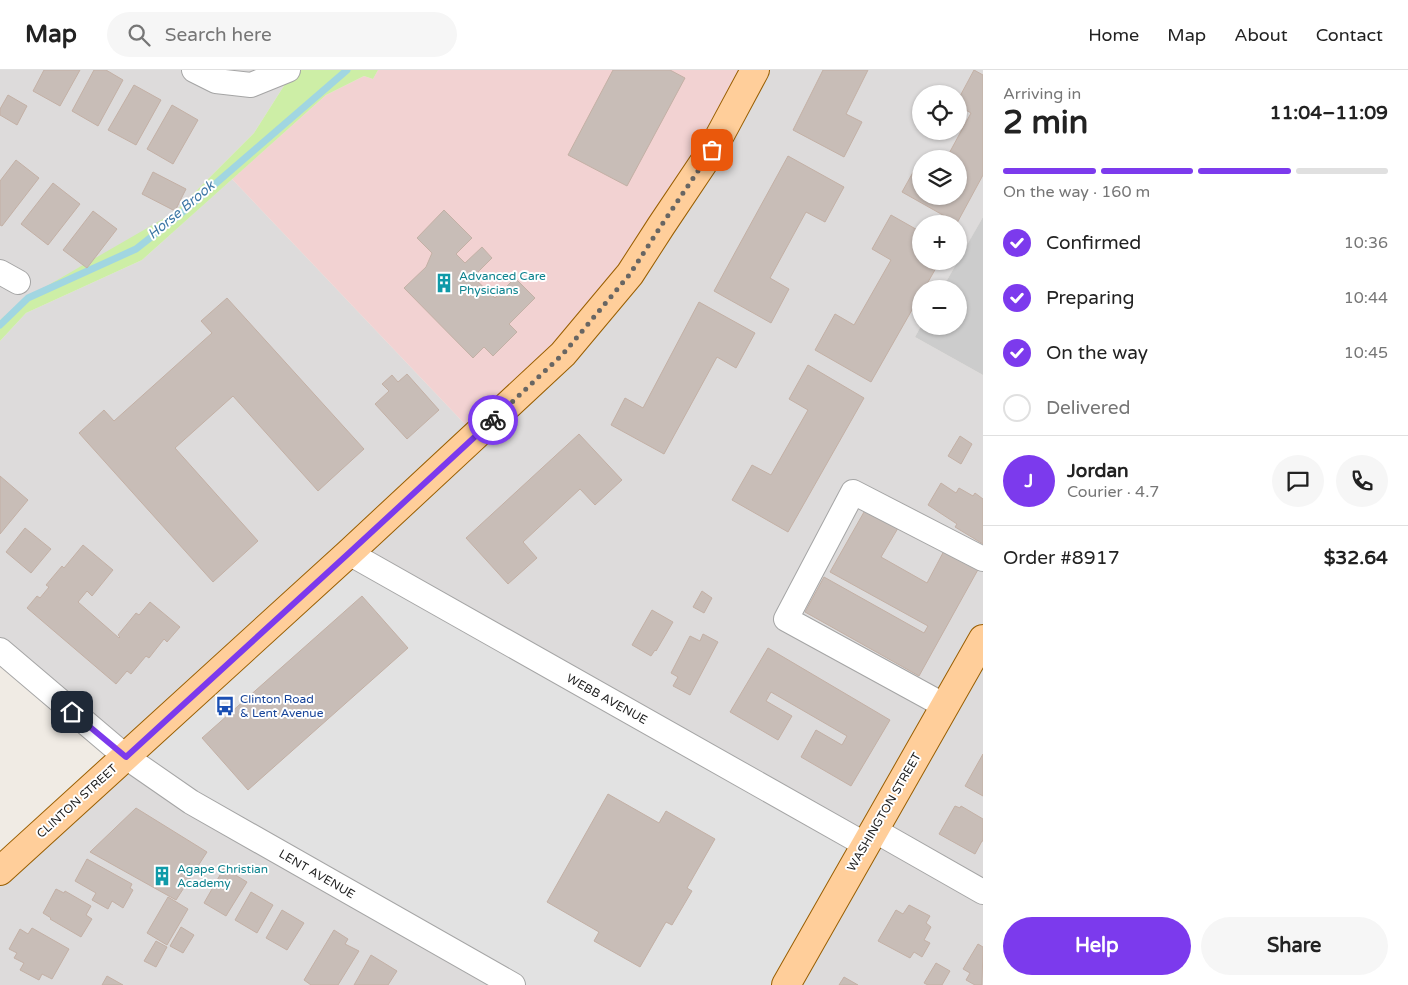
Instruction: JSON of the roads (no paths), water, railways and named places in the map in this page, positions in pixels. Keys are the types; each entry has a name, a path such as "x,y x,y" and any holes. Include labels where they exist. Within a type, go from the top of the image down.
{"main road":[{"name":"CLINTON STREET","path":"0,871 349,553 563,354 630,274 712,150 755,70"},
{"name":"WASHINGTON STREET","path":"786,985 983,639"}],"street":[{"path":"194,70 216,80 250,85 288,70"},
{"path":"945,706 786,619 853,492 983,559"},
{"name":"WEBB AVENUE","path":"349,553 870,838 983,892"},
{"name":"LENT AVENUE","path":"0,650 126,757 191,802 513,985"}],"waterway":[{"name":"Horse Brook","path":"0,325 28,298 136,249 178,216 347,70"}],"place":[{"name":"Advanced Care Physicians","path":"444,283"},
{"name":"Clinton Road & Lent Avenue","path":"225,706"},
{"name":"Agape Christian Academy","path":"162,876"}]}
